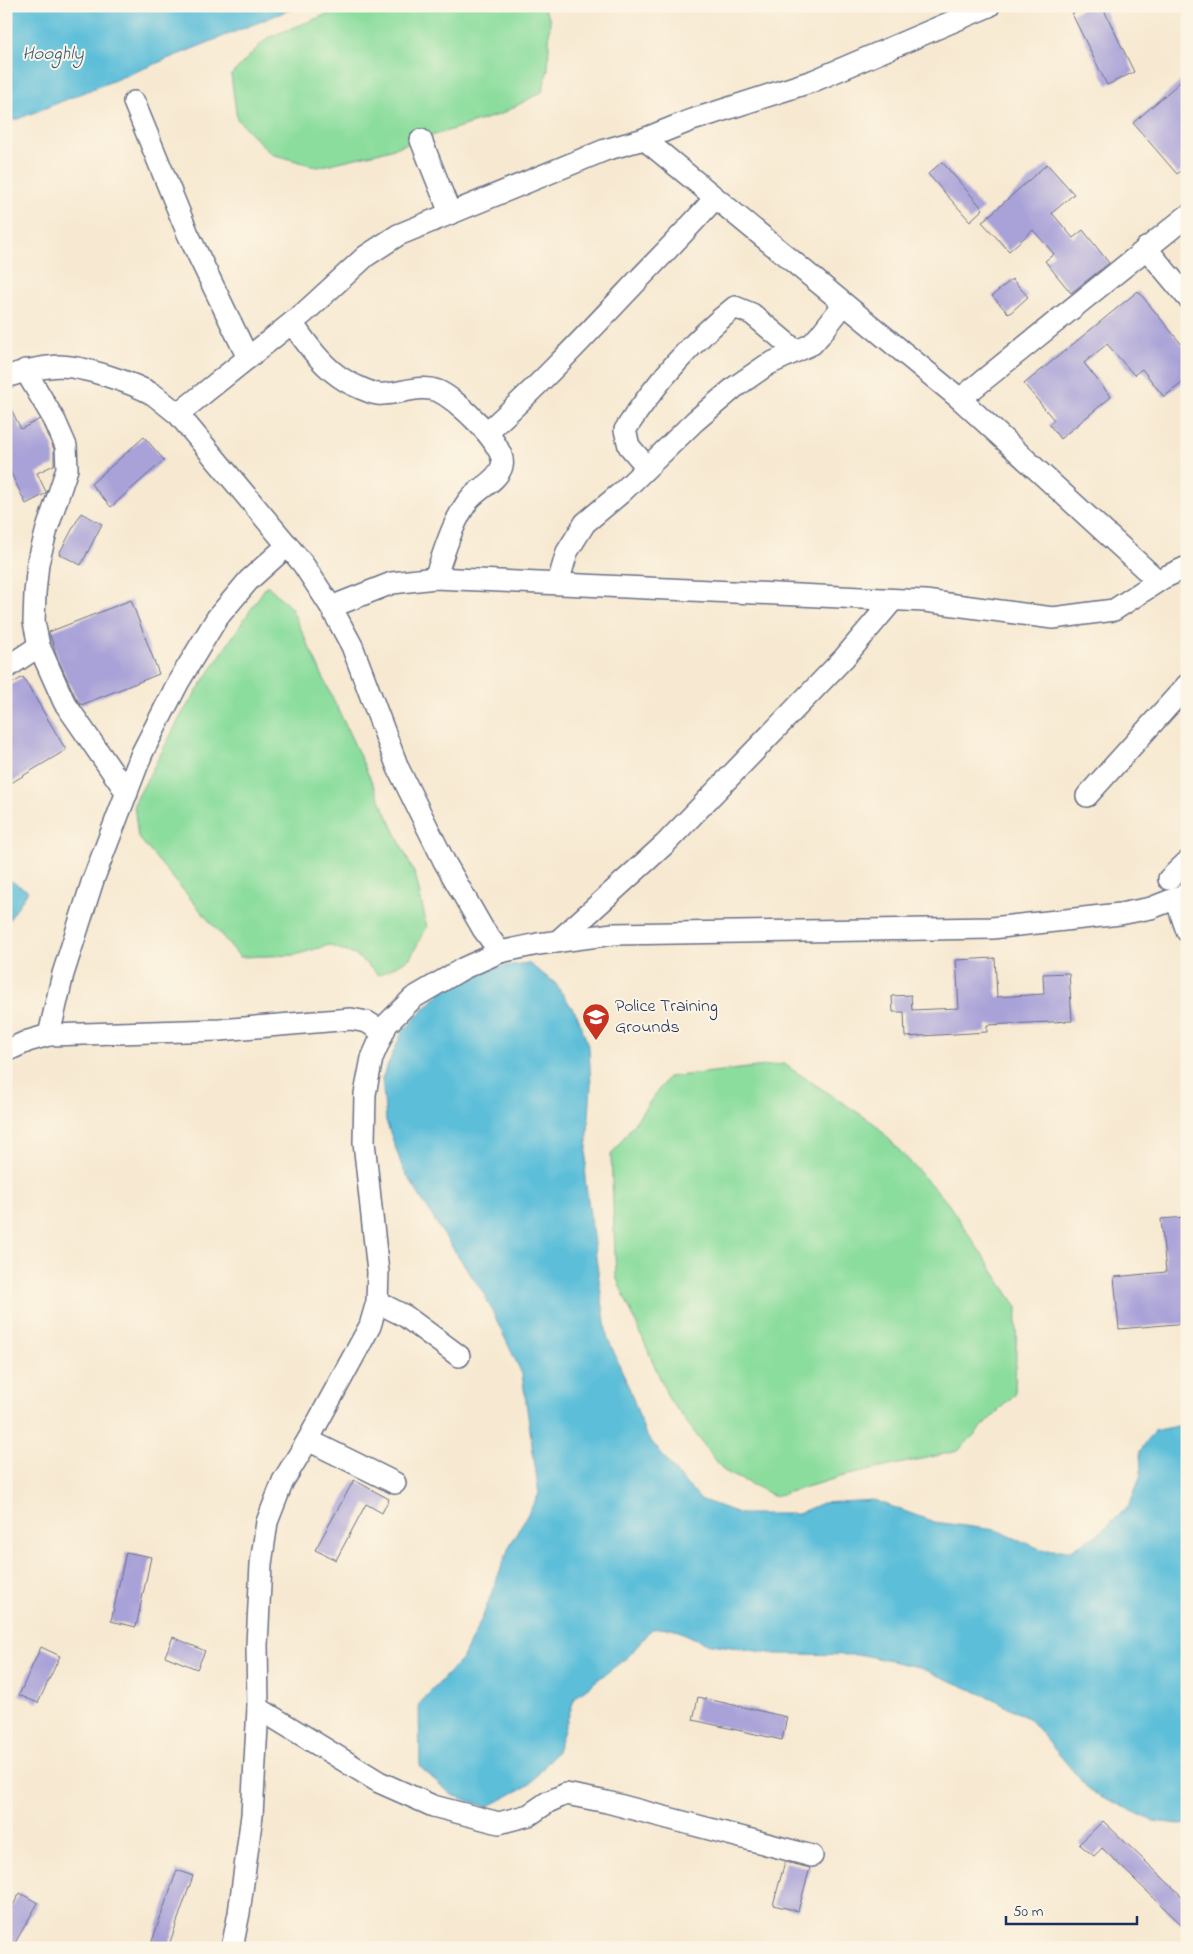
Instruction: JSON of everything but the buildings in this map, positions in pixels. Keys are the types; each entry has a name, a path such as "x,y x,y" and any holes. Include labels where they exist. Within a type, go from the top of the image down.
{"street":[{"path":"178,414 292,323 366,256 398,235 605,150 644,139 689,121 813,81 989,6"},
{"path":"134,102 199,257 248,358"},
{"path":"644,139 960,399 1158,581"},
{"path":"421,140 450,213"},
{"path":"487,432 573,350 648,269 693,224 715,198"},
{"path":"960,399 1187,216"},
{"path":"1146,248 1187,297"},
{"path":"558,583 567,552 585,523 622,492 695,421 734,387 766,365 812,344 844,304"},
{"path":"647,467 630,446 625,430 668,371 719,320 735,307 752,314 796,351"},
{"path":"292,323 319,359 345,380 378,394 424,388 438,391 465,411 487,432 501,454 502,466 498,474 469,501 459,517 435,578"},
{"path":"127,793 64,702 39,646 34,622 38,563 67,469 66,446 55,421 16,374 60,366 94,372 129,383 154,395 178,414 288,545 303,564 331,608 352,646 398,768 464,895 483,929 500,952"},
{"path":"49,1036 63,974 93,880 146,745 179,681 217,618 249,580 288,545"},
{"path":"331,608 392,583 435,578 925,601 1053,618 1114,610 1158,581 1187,567"},
{"path":"557,942 665,844 844,658 893,600"},
{"path":"6,668 39,646"},
{"path":"1087,796 1187,685"},
{"path":"1187,862 1177,890 1187,931"},
{"path":"232,1948 239,1913 252,1815 258,1708 257,1645 263,1543 274,1501 283,1481 308,1440 370,1326 377,1302 378,1272 364,1142 366,1094 372,1058 386,1024 413,998 464,968 500,952 557,942 613,934 992,928 1120,914 1152,908 1177,890"},
{"path":"6,1051 28,1041 49,1036 220,1030 351,1019 367,1022 383,1032"},
{"path":"377,1302 406,1316 459,1356"},
{"path":"308,1440 395,1483"},
{"path":"258,1708 379,1782 433,1806 499,1823 529,1815 548,1802 566,1794 607,1802 812,1856"}],"green space":[{"path":"348,6 542,6 550,19 548,69 542,92 501,114 381,152 318,167 271,154 237,119 231,75 267,38"},
{"path":"267,585 291,608 416,877 427,927 410,958 379,975 357,956 329,945 295,955 240,957 138,837 134,804 183,712"},
{"path":"784,1064 875,1124 947,1202 1017,1307 1015,1394 958,1451 844,1476 775,1496 724,1471 669,1399 616,1277 611,1155 668,1077"}],"water":[{"name":"Hooghly","path":"6,6 299,6 18,119 6,122"},
{"path":"6,878 28,891 9,920 6,918"},
{"path":"528,963 555,983 577,1015 589,1048 591,1085 585,1179 607,1336 630,1390 645,1433 677,1474 700,1499 741,1514 797,1514 822,1503 874,1500 934,1522 996,1530 1043,1550 1071,1550 1098,1534 1129,1506 1141,1475 1140,1451 1154,1431 1182,1425 1187,1428 1187,1825 1153,1821 1090,1791 1029,1719 996,1700 918,1667 863,1655 776,1654 705,1643 672,1628 651,1629 629,1656 575,1697 557,1751 529,1785 487,1807 452,1795 420,1767 419,1704 462,1659 483,1616 509,1547 539,1494 522,1374 484,1294 403,1169 386,1121 382,1078 402,1032 442,991 497,967"}],"place":[{"name":"Police Training Grounds","path":"596,1041"}]}
